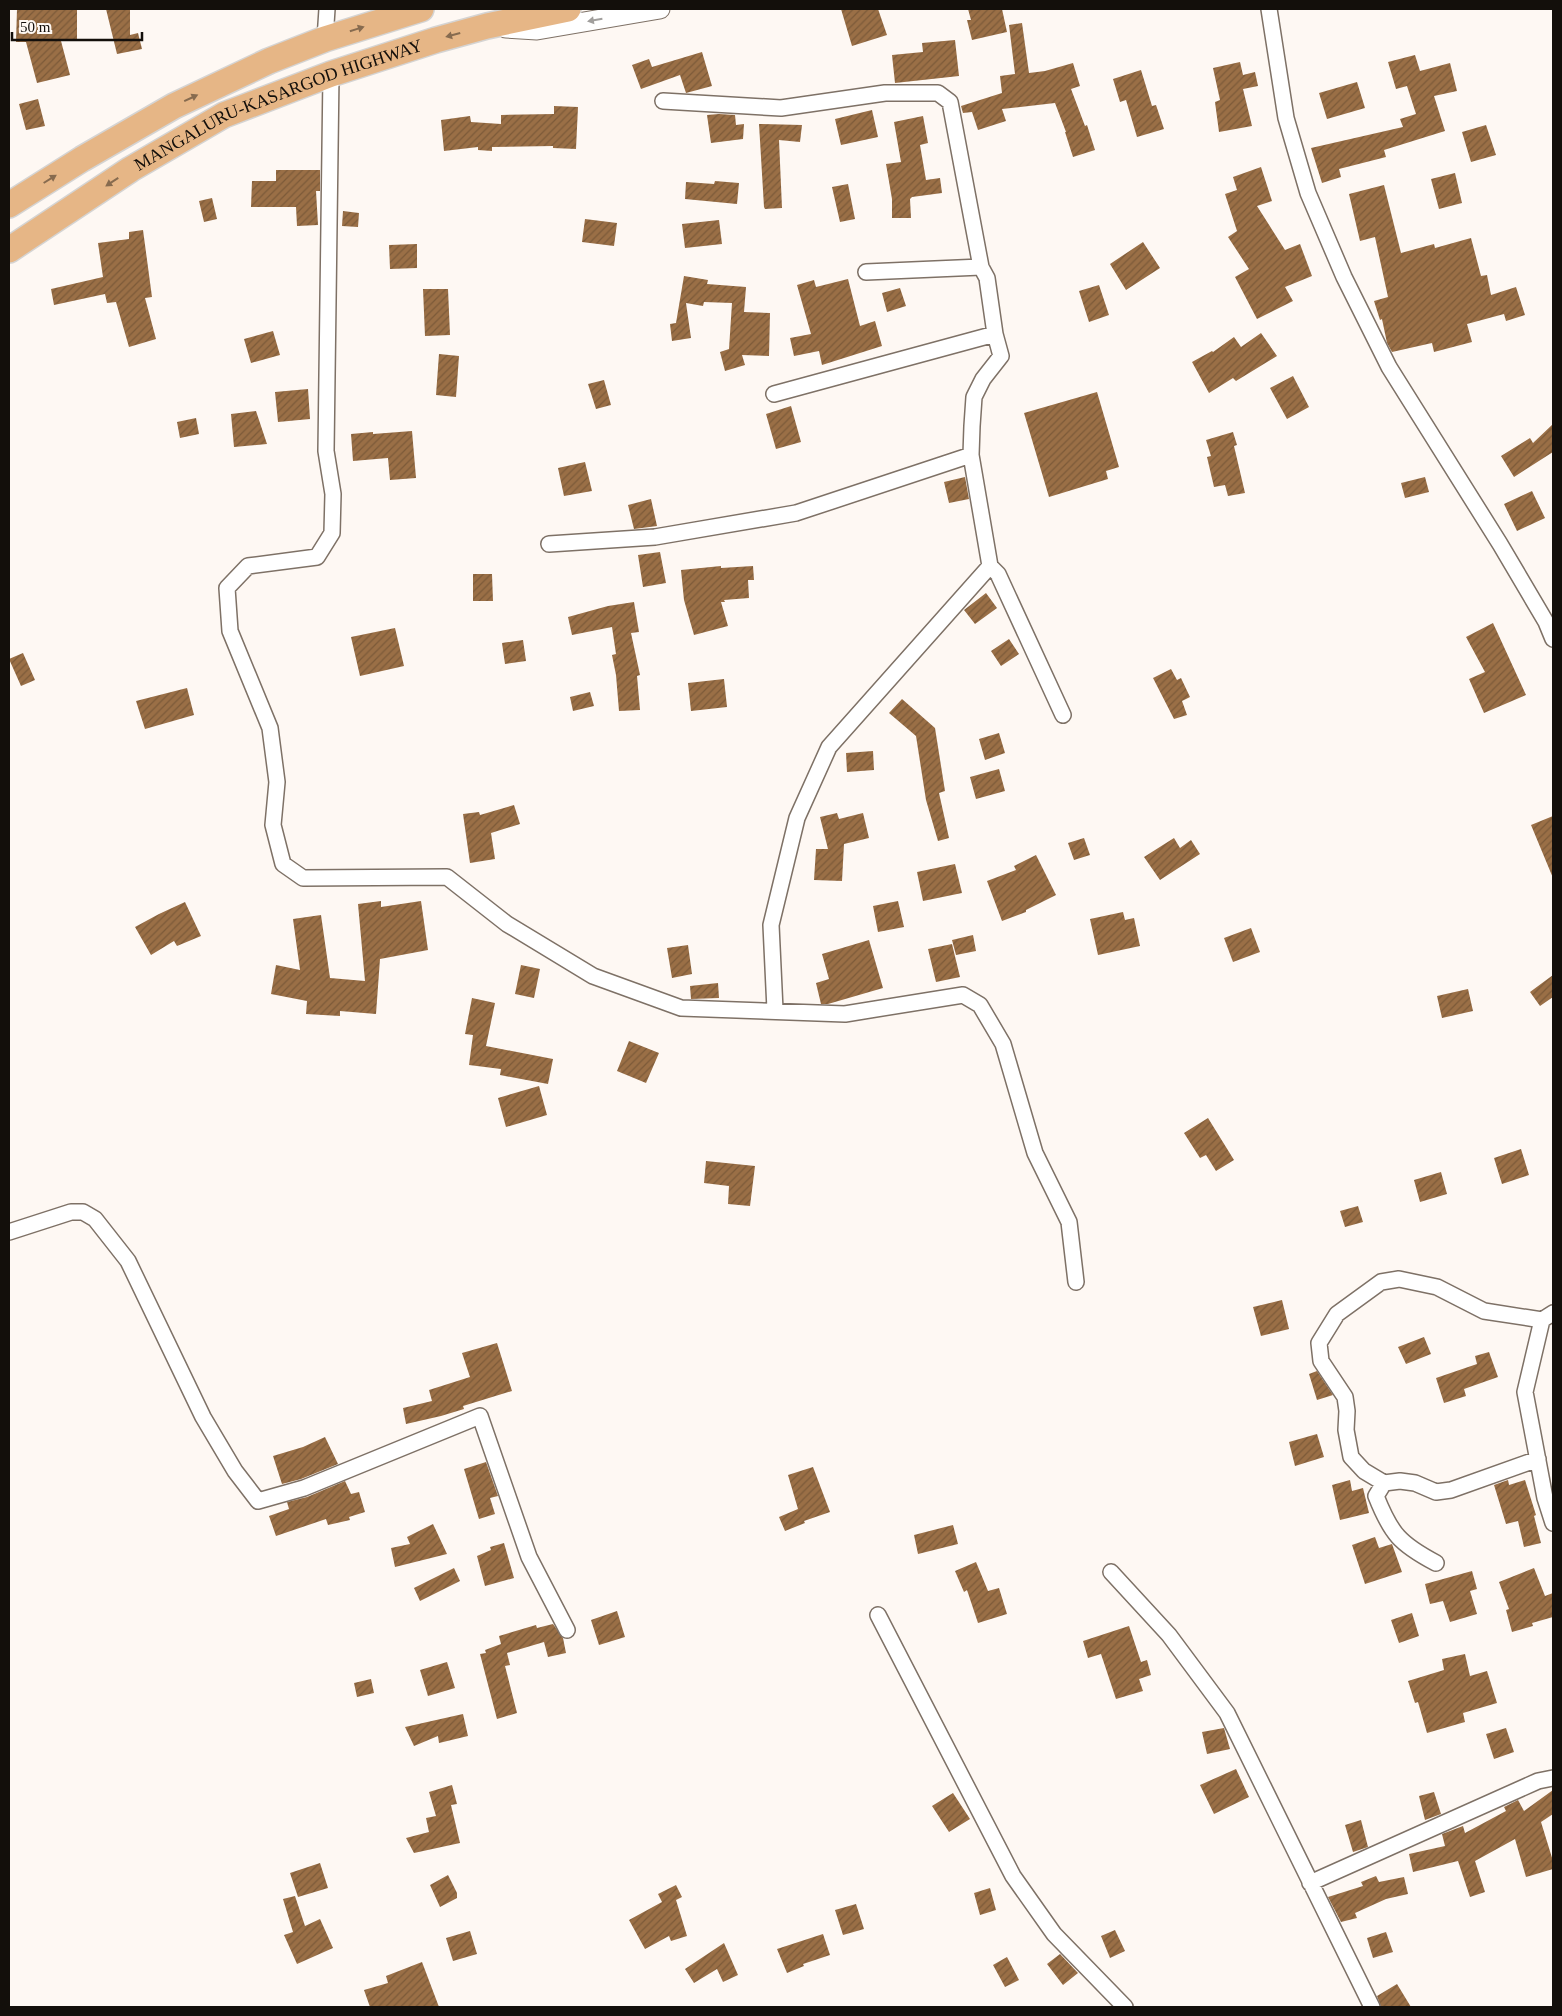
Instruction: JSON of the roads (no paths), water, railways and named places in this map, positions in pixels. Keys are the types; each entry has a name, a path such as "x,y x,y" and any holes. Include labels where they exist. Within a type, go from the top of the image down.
{"highway":[{"name":"MANGALURU-KASARGOD HIGHWAY","path":"9,205 82,159 174,106 269,61 325,39 421,9"},
{"name":"MANGALURU-KASARGOD HIGHWAY","path":"9,250 131,170 224,114 331,74 436,40 487,26 568,9"}],"street":[{"path":"325,39 327,9"},
{"path":"487,26 537,30 660,9"},
{"path":"1269,9 1286,118 1308,193 1344,277 1389,367 1500,544 1546,622 1553,639"},
{"path":"331,74 326,451 333,494 332,533 317,557 248,566 227,588 230,631 270,728 277,782 273,825 283,864 303,878 446,877 507,924 593,976 681,1008 845,1014 963,995 980,1004 1003,1044 1035,1153 1069,1222 1076,1282"},
{"path":"663,101 782,108 885,93 938,93 950,102 981,267 988,278 995,334 1001,356 983,379 974,397 971,454 990,566 998,574 1063,716"},
{"path":"866,272 981,267"},
{"path":"774,394 995,334"},
{"path":"549,544 655,537 796,513 971,454"},
{"path":"775,1010 771,926 797,818 829,747 990,566"},
{"path":"9,1232 71,1212 82,1212 95,1220 128,1261 203,1416 234,1471 258,1501 304,1488 480,1416 529,1557 567,1630"},
{"path":"1538,1459 1451,1490 1436,1492 1415,1483 1400,1481 1384,1483 1364,1471 1350,1457 1346,1430 1347,1410 1345,1397 1321,1361 1319,1344 1337,1314 1382,1282 1399,1279 1437,1287 1484,1311 1548,1316 1525,1392 1538,1459 1545,1498 1553,1523"},
{"path":"1384,1483 1376,1496 1384,1517 1396,1535 1412,1550 1436,1563"},
{"path":"1111,1572 1169,1635 1227,1713 1372,2007"},
{"path":"878,1616 1013,1876 1054,1934 1125,2007"},
{"path":"1310,1883 1538,1781 1553,1778"}]}
